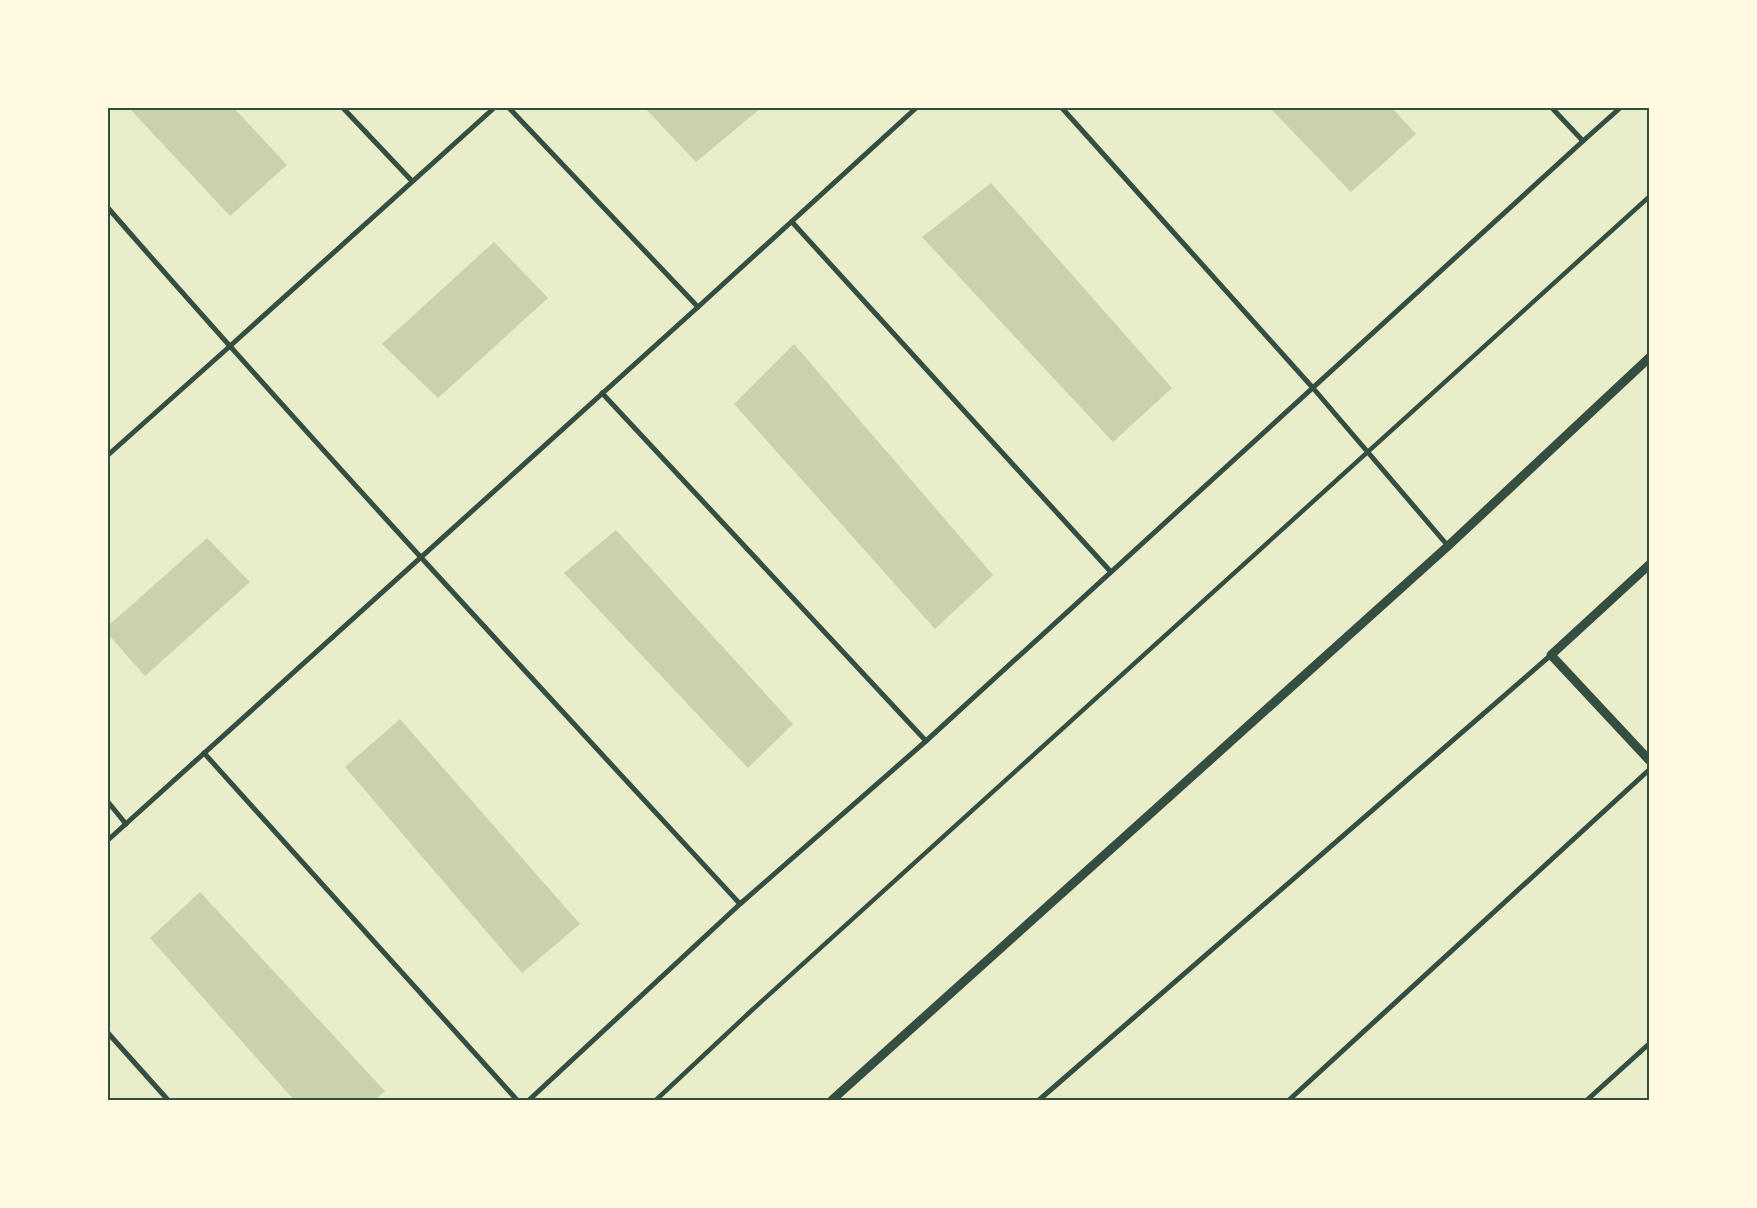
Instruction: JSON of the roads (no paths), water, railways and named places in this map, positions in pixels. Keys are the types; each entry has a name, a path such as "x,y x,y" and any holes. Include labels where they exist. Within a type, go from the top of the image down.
{"street":[{"path":"344,108 412,181"},
{"path":"108,455 494,108"},
{"path":"509,108 698,307"},
{"path":"108,840 916,108"},
{"path":"1062,108 1313,388 1448,546"},
{"path":"1552,108 1583,141"},
{"path":"529,1100 740,904 926,740 1620,108"},
{"path":"656,1100 751,1011 1650,196"},
{"path":"108,208 229,347 740,904"},
{"path":"792,222 1111,572"},
{"path":"832,1100 1448,546 1650,357"},
{"path":"602,393 926,740"},
{"path":"1039,1100 1551,655 1650,564"},
{"path":"1551,655 1650,761"},
{"path":"204,753 517,1100"},
{"path":"1289,1100 1650,769"},
{"path":"108,802 126,824"},
{"path":"108,1033 168,1100"},
{"path":"1586,1100 1650,1043"}]}
